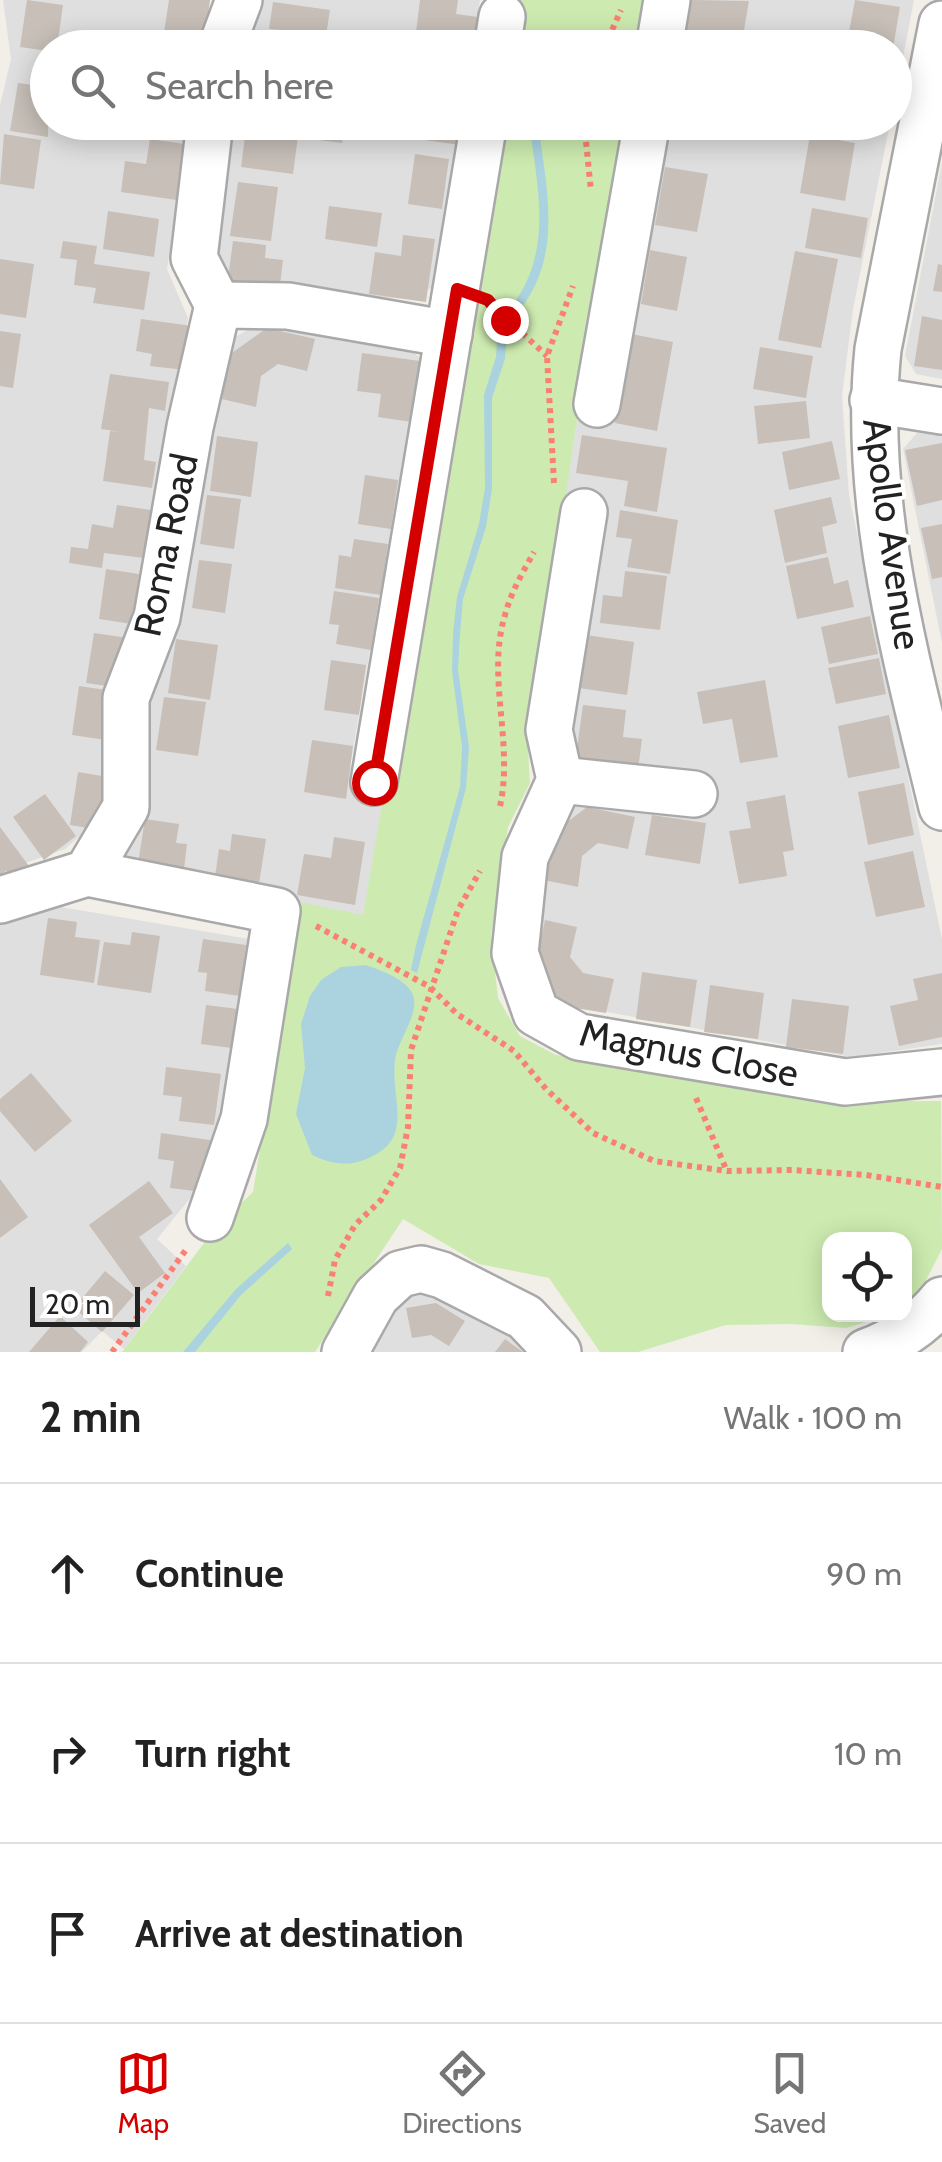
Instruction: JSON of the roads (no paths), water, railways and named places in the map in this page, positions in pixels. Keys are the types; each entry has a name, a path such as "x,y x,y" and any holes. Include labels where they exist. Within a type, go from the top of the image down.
{"street":[{"path":"227,30 238,0"},
{"path":"662,30 667,0"},
{"name":"Apollo Avenue","path":"942,24 878,350 873,400 878,499 890,574 934,733 942,807"},
{"path":"208,140 194,258 218,305 288,306 450,334"},
{"path":"374,782 481,140"},
{"path":"597,404 656,140"},
{"name":"Roma Road","path":"87,873 126,807 126,698 157,616 190,427 218,305"},
{"path":"873,400 942,411"},
{"path":"568,502 549,730 560,780 694,794"},
{"name":"Magnus Close","path":"560,780 525,857 516,953 536,1013 579,1036 845,1082 942,1072"},
{"path":"0,900 87,873 277,912 244,1120 210,1218"},
{"path":"345,1352 376,1296 400,1274 421,1268 442,1274 525,1317 558,1352"},
{"path":"866,1352 929,1326"}],"water":[{"path":"531,140 540,140 545,175 546,249 529,296 513,318 506,313 532,269 537,246"},
{"path":"498,322 507,329 505,359 492,398 492,489 486,527 463,599 460,634 458,670 469,747 466,788 417,973 411,970 416,945 460,787 462,747 452,671 453,633 457,597 479,524 485,488 484,395 496,357"},
{"path":"366,965 404,983 414,1000 412,1017 395,1060 398,1118 390,1142 380,1152 364,1160 337,1163 312,1155 296,1114 305,1068 301,1024 310,996 321,980 341,967"},
{"path":"288,1243 292,1249 241,1295 195,1352 183,1352 237,1288"}]}
